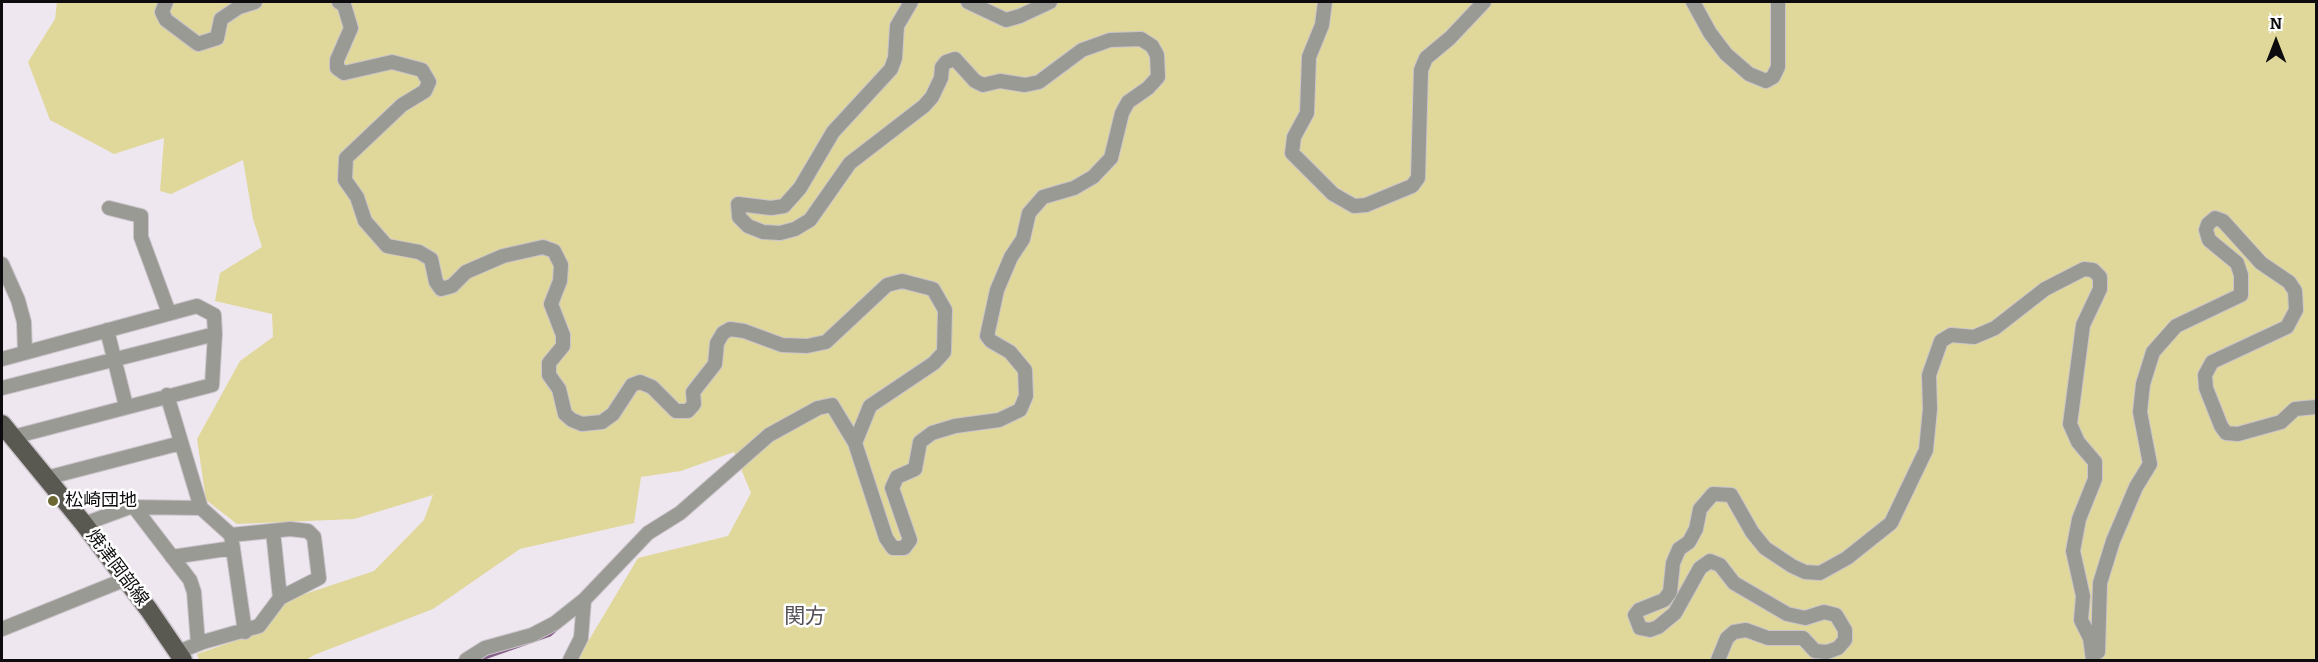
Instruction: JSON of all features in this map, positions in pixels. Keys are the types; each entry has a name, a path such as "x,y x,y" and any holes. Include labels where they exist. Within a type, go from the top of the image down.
{"main road":[{"name":"焼津岡部線","path":"7,430 84,524 181,656"}],"street":[{"path":"166,2 162,12 166,20 198,44 217,38 221,20 239,7 255,2"},
{"path":"339,2 344,4 351,28 337,60 337,68 344,73 392,62 422,70 429,82 426,91 402,105 346,158 345,180 357,197 365,221 387,246 419,252 430,259 436,282 441,289 452,286 466,272 503,256 543,247 554,250 561,265 560,281 550,304 555,321 563,335 563,346 549,363 549,375 559,389 565,414 572,420 582,424 602,422 613,414 632,385 640,382 652,387 676,411 688,411 694,404 693,392 715,364 717,343 723,333 730,329 744,331 782,345 807,346 826,342 887,285 902,281 933,289 945,310 944,352 934,363 870,406 855,443"},
{"path":"466,660 485,648 544,630 584,600 613,571 636,542 680,513 769,435 818,408 832,405 855,443 872,488 885,538 893,548 904,548 910,540 892,488 897,477 915,470 920,442 932,433 955,426 999,420 1020,410 1026,396 1025,370 1010,352 991,342 987,336 997,290 1011,257 1023,239 1029,213 1043,197 1074,188 1093,177 1111,158 1125,107 1158,77 1157,54 1152,46 1141,39 1128,37 1096,43 1039,82 1025,85 1000,81 983,85 975,81 955,59 946,62 928,101 912,117 886,133 850,163 810,220 795,229 780,233 763,232 748,226 739,217 738,204 771,208 784,206 800,188 832,132 891,69 895,58 897,26 911,2"},
{"path":"968,2 1006,20 1050,2"},
{"path":"1324,2 1322,25 1310,57 1307,113 1294,137 1292,153 1333,194 1354,206 1366,205 1412,186 1418,178 1421,70 1426,58 1450,38 1484,2"},
{"path":"1693,2 1710,33 1726,54 1757,80 1766,81 1773,77 1778,67 1778,2"},
{"path":"108,208 141,216 141,237 169,314"},
{"path":"2098,660 2100,583 2113,541 2136,487 2150,464 2140,412 2152,352 2176,326 2241,295 2241,275 2237,263 2209,240 2206,230 2208,224 2215,219 2223,221 2261,262 2289,282 2295,291 2296,310 2287,327 2212,362 2205,375 2206,388 2221,426 2226,433 2238,434 2282,422 2295,409 2316,407"},
{"path":"2,264 18,300 24,322 25,352"},
{"path":"1718,660 1727,638 1734,632 1746,630 1768,638 1803,638 1815,651 1827,652 1838,648 1845,640 1845,630 1836,615 1824,612 1804,618 1786,614 1734,584 1720,565 1710,561 1701,568 1676,613 1658,627 1650,630 1640,628 1635,615 1639,610 1664,600 1670,592 1673,563 1679,549 1689,542 1696,529 1700,509 1713,494 1731,495 1752,532 1765,548 1792,567 1805,572 1820,573 1847,558 1891,523 1926,450 1930,409 1929,375 1941,342 1950,335 1974,337 1995,328 2045,289 2084,269 2092,270 2100,277 2100,289 2083,326 2070,424 2078,442 2096,462 2096,479 2079,519 2073,551 2083,596 2081,620 2090,638 2093,660"},
{"path":"2,358 197,306 214,315 212,385 126,406 7,430"},
{"path":"107,330 126,406"},
{"path":"2,388 215,334"},
{"path":"167,395 201,508 232,542 245,632"},
{"path":"46,478 181,442"},
{"path":"84,524 119,510 134,507 201,508"},
{"path":"134,507 190,580 194,592 198,644"},
{"path":"172,557 273,531 290,529 308,531 314,537 319,578 280,598 259,626 198,644 181,656"},
{"path":"273,531 280,598"},
{"path":"2,629 126,579"},
{"path":"570,660 581,638 584,600"}],"shaded area":[{"path":"57,2 2316,2 2316,660 577,660 638,558 728,536 751,493 734,452 681,471 641,477 634,523 520,549 433,609 306,660 199,660 197,654 263,631 287,600 374,571 424,520 433,495 354,519 237,524 206,500 197,439 240,361 273,337 272,314 215,301 220,273 262,247 253,219 243,160 171,194 160,191 164,138 114,154 50,120 28,62 55,19"}],"waterway":[{"path":"479,660 550,635 558,628"}],"place":[{"name":"松崎団地","path":"53,501"}],"district":[{"name":"関方","path":"805,617"}]}
